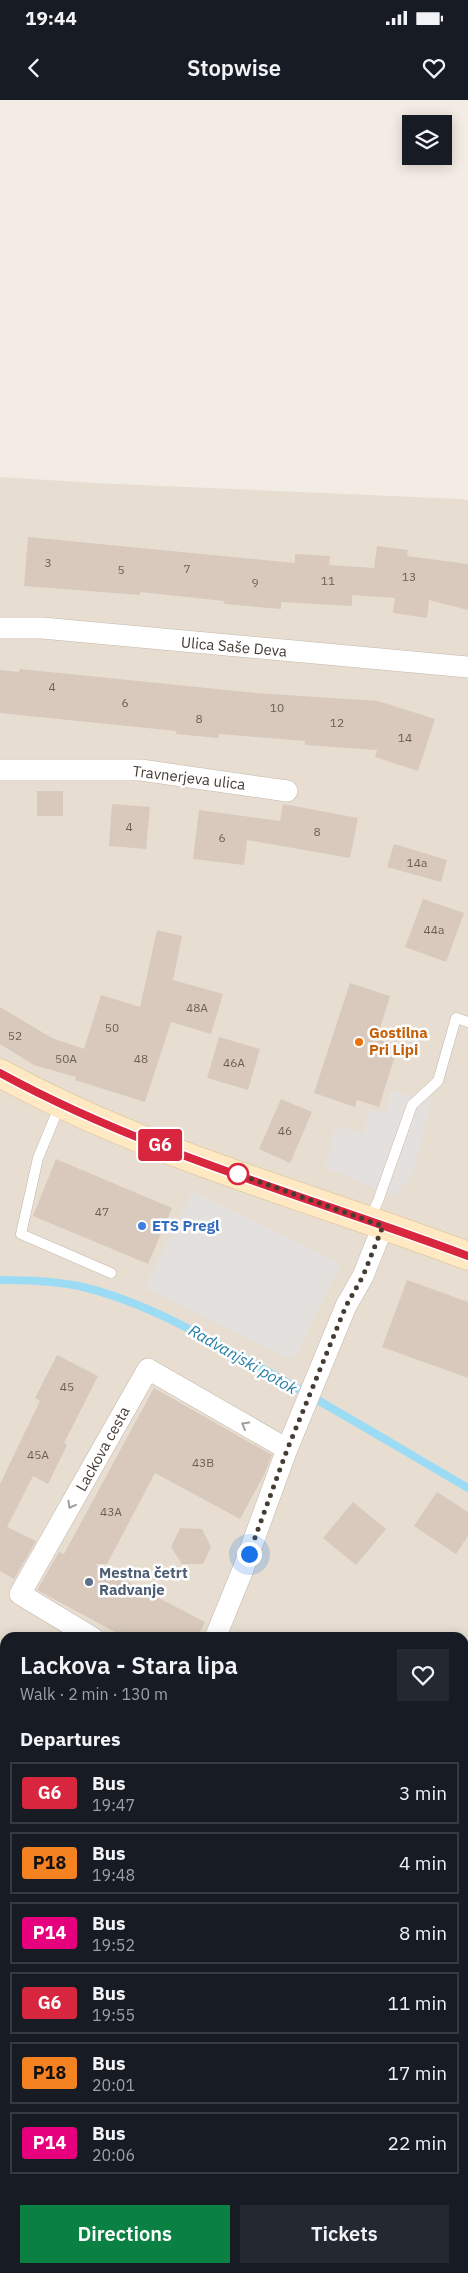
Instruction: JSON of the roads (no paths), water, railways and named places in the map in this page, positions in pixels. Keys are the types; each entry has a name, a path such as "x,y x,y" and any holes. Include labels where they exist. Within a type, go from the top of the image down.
{"street":[{"name":"Ulica Saše Deva","path":"0,628 42,628 468,667"},
{"name":"Travnerjeva ulica","path":"0,770 141,770 287,791"},
{"path":"0,1073 60,1104 128,1133 468,1256"},
{"path":"218,1632 287,1450 346,1306 363,1276 376,1224"},
{"name":"Lackova cesta","path":"83,1632 20,1594 148,1369 287,1450"}],"lane":[{"path":"376,1224 378,1201 412,1105 438,1081 456,1018 468,1022"},
{"path":"60,1104 38,1158 21,1234 111,1272"}],"waterway":[{"name":"Radvanjski potok","path":"0,1280 40,1281 79,1286 102,1292 168,1318 279,1378 468,1488"}],"place":[{"name":"Gostilna Pri Lipi","path":"359,1042"},
{"name":"ETS Pregl","path":"142,1226"},
{"name":"Mestna četrt Radvanje","path":"89,1582"}]}
